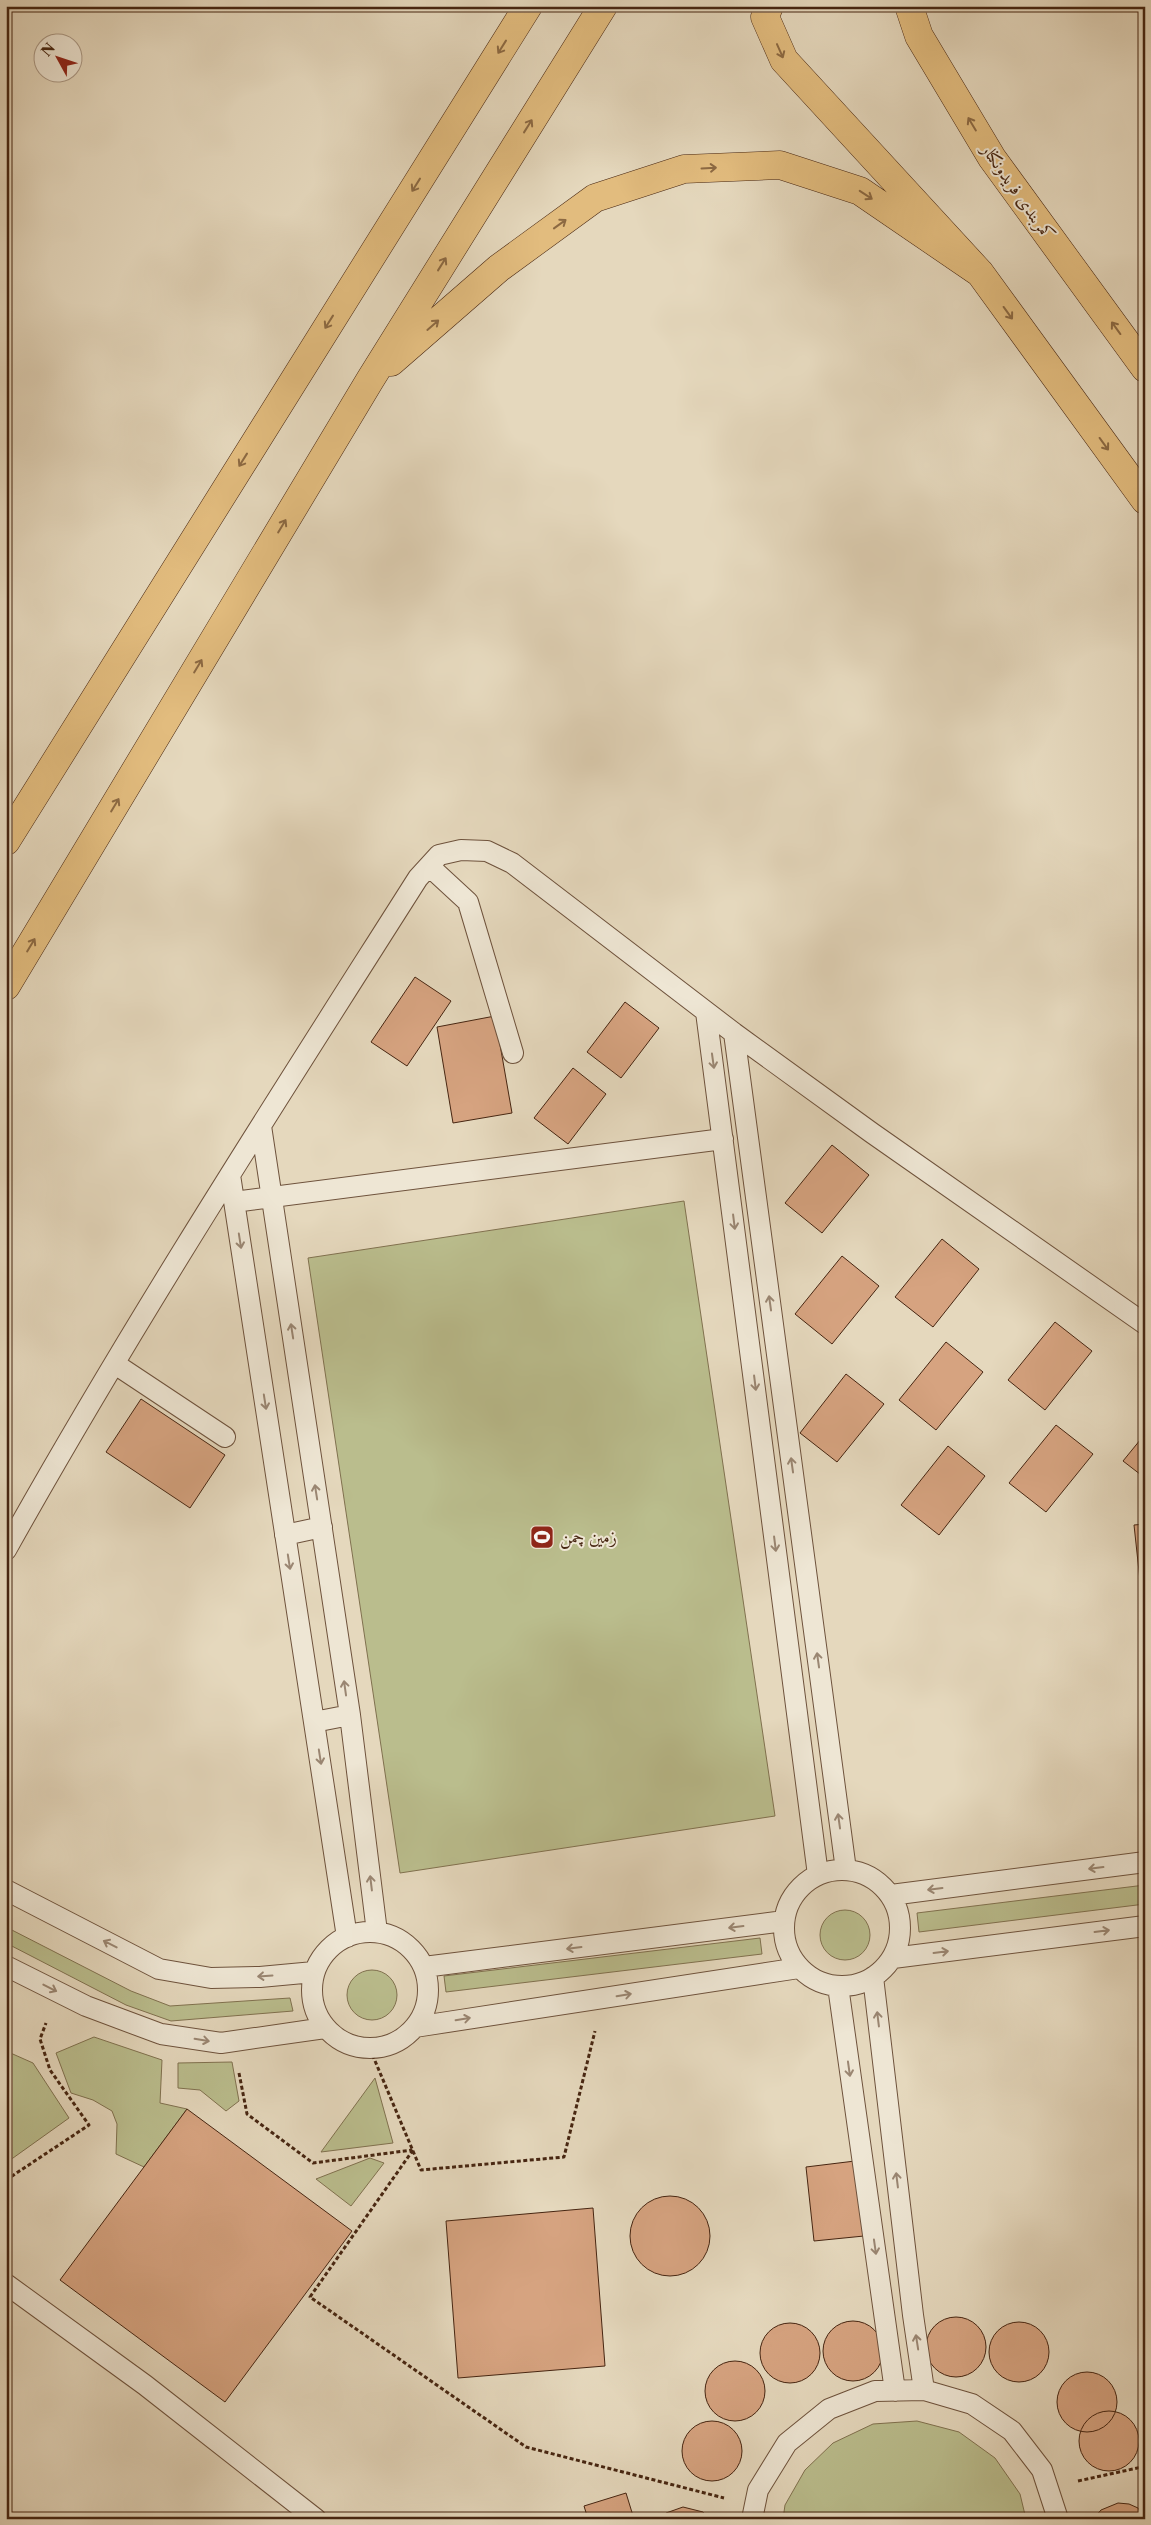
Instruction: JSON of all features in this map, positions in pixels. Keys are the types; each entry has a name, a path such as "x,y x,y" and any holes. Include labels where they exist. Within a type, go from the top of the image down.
{"highway":[{"path":"6,841 528,6"},
{"path":"6,986 370,380 603,6"},
{"path":"770,6 765,17 784,60 980,273 1145,500"},
{"path":"892,6 919,36"},
{"name":"کمربندی فریدونکنار","path":"910,6 919,36 992,158 1145,368"},
{"path":"370,380 499,268 595,198 684,169 780,165 860,191 980,273"}],"lane":[{"path":"6,1550 61,1453 230,1175 418,878 440,855 461,850 487,850 512,863 734,1033 872,1133 1145,1324"},
{"path":"430,866 468,902 513,1053"},
{"path":"706,1012 818,1875"},
{"path":"734,1033 846,1870"},
{"path":"261,1126 350,1715 378,1932"},
{"path":"234,1202 723,1139"},
{"path":"230,1175 347,1937"},
{"path":"115,1364 225,1437"},
{"path":"769,1495 795,1491"},
{"path":"285,1535 322,1527"},
{"path":"314,1722 350,1715"},
{"path":"798,1723 825,1718"},
{"path":"890,1895 1145,1862"},
{"path":"846,1870 863,1873 878,1882 890,1895 898,1910 900,1926 893,1958 881,1972 848,1986 838,1986 813,1980 799,1968 787,1946 784,1921 788,1904 798,1890 818,1875 828,1871 846,1870"},
{"path":"6,1890 159,1969 210,1978 260,1977 314,1972"},
{"path":"424,1967 784,1921"},
{"path":"893,1958 1145,1926"},
{"path":"378,1932 397,1938 412,1950 424,1967 428,1982 428,1998 424,2013 415,2027 402,2038 387,2046 370,2049 345,2042 324,2028 315,2011 312,1992 314,1972 324,1954 339,1940 357,1933 378,1932"},
{"path":"6,1966 86,2006 161,2034 221,2043 324,2028"},
{"path":"415,2027 799,1968"},
{"path":"873,1977 913,2315 924,2390"},
{"path":"838,1986 895,2391"},
{"path":"6,2284 144,2385 316,2519"},
{"path":"754,2512 758,2490 787,2442 829,2409 875,2392 924,2390 972,2404 1012,2431 1042,2470 1058,2519"}],"path":[{"path":"6,2180 89,2125 50,2070 40,2039 58,1992"},
{"path":"370,2049 421,2170 564,2157 603,1998"},
{"path":"232,2041 247,2114 313,2163 413,2150"},
{"path":"413,2150 310,2297 526,2447 754,2512"},
{"path":"1048,2487 1142,2467 1145,2460"}],"green space":[{"name":"زمین چمن","path":"684,1201 775,1816 400,1873 308,1258"},
{"path":"1145,1885 1145,1904 919,1932 917,1913"},
{"path":"840,1910 850,1910 863,1917 870,1930 870,1940 863,1953 850,1960 840,1960 831,1956 824,1949 820,1940 820,1930 824,1921 831,1914"},
{"path":"6,1927 131,1991 170,2006 290,1998 293,2011 171,2021 126,2005 6,1943"},
{"path":"760,1938 762,1954 446,1992 444,1976"},
{"path":"377,1970 390,1977 396,1985 396,2005 390,2013 382,2019 367,2020 354,2013 348,2005 347,1990 354,1977 362,1971"},
{"path":"94,2037 162,2060 160,2103 187,2109 144,2167 116,2154 117,2124 112,2111 93,2100 71,2093 56,2053"},
{"path":"6,2051 33,2063 69,2118 6,2163"},
{"path":"232,2062 239,2101 226,2111 200,2090 178,2088 178,2063"},
{"path":"375,2078 393,2143 321,2152"},
{"path":"370,2158 384,2163 351,2206 316,2179"},
{"path":"917,2421 959,2432 995,2458 1020,2494 1026,2519 783,2519 785,2505 805,2470 833,2443 873,2424"}],"building":[{"path":"415,977 451,1001 407,1066 371,1042"},
{"path":"625,1002 659,1028 621,1078 587,1052"},
{"path":"495,1016 512,1113 453,1123 437,1027"},
{"path":"573,1068 606,1094 568,1144 534,1118"},
{"path":"832,1145 869,1175 822,1233 785,1203"},
{"path":"942,1239 979,1269 933,1327 895,1297"},
{"path":"842,1256 879,1286 832,1344 795,1314"},
{"path":"1055,1322 1092,1351 1045,1410 1008,1380"},
{"path":"946,1342 983,1372 936,1430 899,1400"},
{"path":"846,1374 884,1404 837,1462 800,1433"},
{"path":"141,1399 225,1455 190,1508 106,1452"},
{"path":"1056,1425 1093,1454 1046,1512 1009,1483"},
{"path":"1145,1434 1145,1478 1123,1461"},
{"path":"948,1446 985,1476 939,1535 901,1505"},
{"path":"1145,1524 1145,1627 1134,1525"},
{"path":"187,2109 352,2231 225,2402 60,2280"},
{"path":"855,2161 864,2236 814,2241 806,2167"},
{"path":"662,2196 678,2196 699,2207 710,2228 710,2244 699,2265 678,2276 662,2276 648,2270 636,2258 630,2244 630,2228 636,2214 648,2202"},
{"path":"593,2208 605,2366 458,2378 446,2221"},
{"path":"956,2317 973,2322 981,2330 986,2347 981,2364 973,2372 956,2377 939,2372 931,2364 926,2347 931,2330 939,2322"},
{"path":"853,2321 870,2326 878,2334 883,2351 878,2368 870,2376 853,2381 836,2376 828,2368 823,2351 828,2334 836,2326"},
{"path":"1019,2322 1036,2327 1044,2335 1049,2352 1044,2369 1036,2377 1019,2382 1002,2377 994,2369 989,2352 994,2335 1002,2327"},
{"path":"790,2323 807,2328 815,2336 820,2353 815,2370 807,2378 790,2383 773,2378 765,2370 760,2353 765,2336 773,2328"},
{"path":"735,2361 752,2366 760,2374 765,2391 760,2408 752,2416 735,2421 718,2416 710,2408 705,2391 710,2374 718,2366"},
{"path":"1087,2372 1104,2377 1112,2385 1117,2402 1112,2419 1104,2427 1087,2432 1070,2427 1062,2419 1057,2402 1062,2385 1070,2377"},
{"path":"1109,2411 1126,2416 1134,2424 1139,2441 1134,2458 1126,2466 1109,2471 1092,2466 1084,2458 1079,2441 1084,2424 1092,2416"},
{"path":"712,2421 729,2426 737,2434 742,2451 737,2468 729,2476 712,2481 695,2476 687,2468 682,2451 687,2434 695,2426"},
{"path":"626,2493 634,2519 588,2519 584,2506"},
{"path":"1118,2503 1129,2504 1138,2508 1145,2519 1093,2519 1101,2510"},
{"path":"683,2507 703,2512 709,2519 661,2519 666,2513"}],"place":[{"name":"زمین چمن","path":"542,1537"}]}
